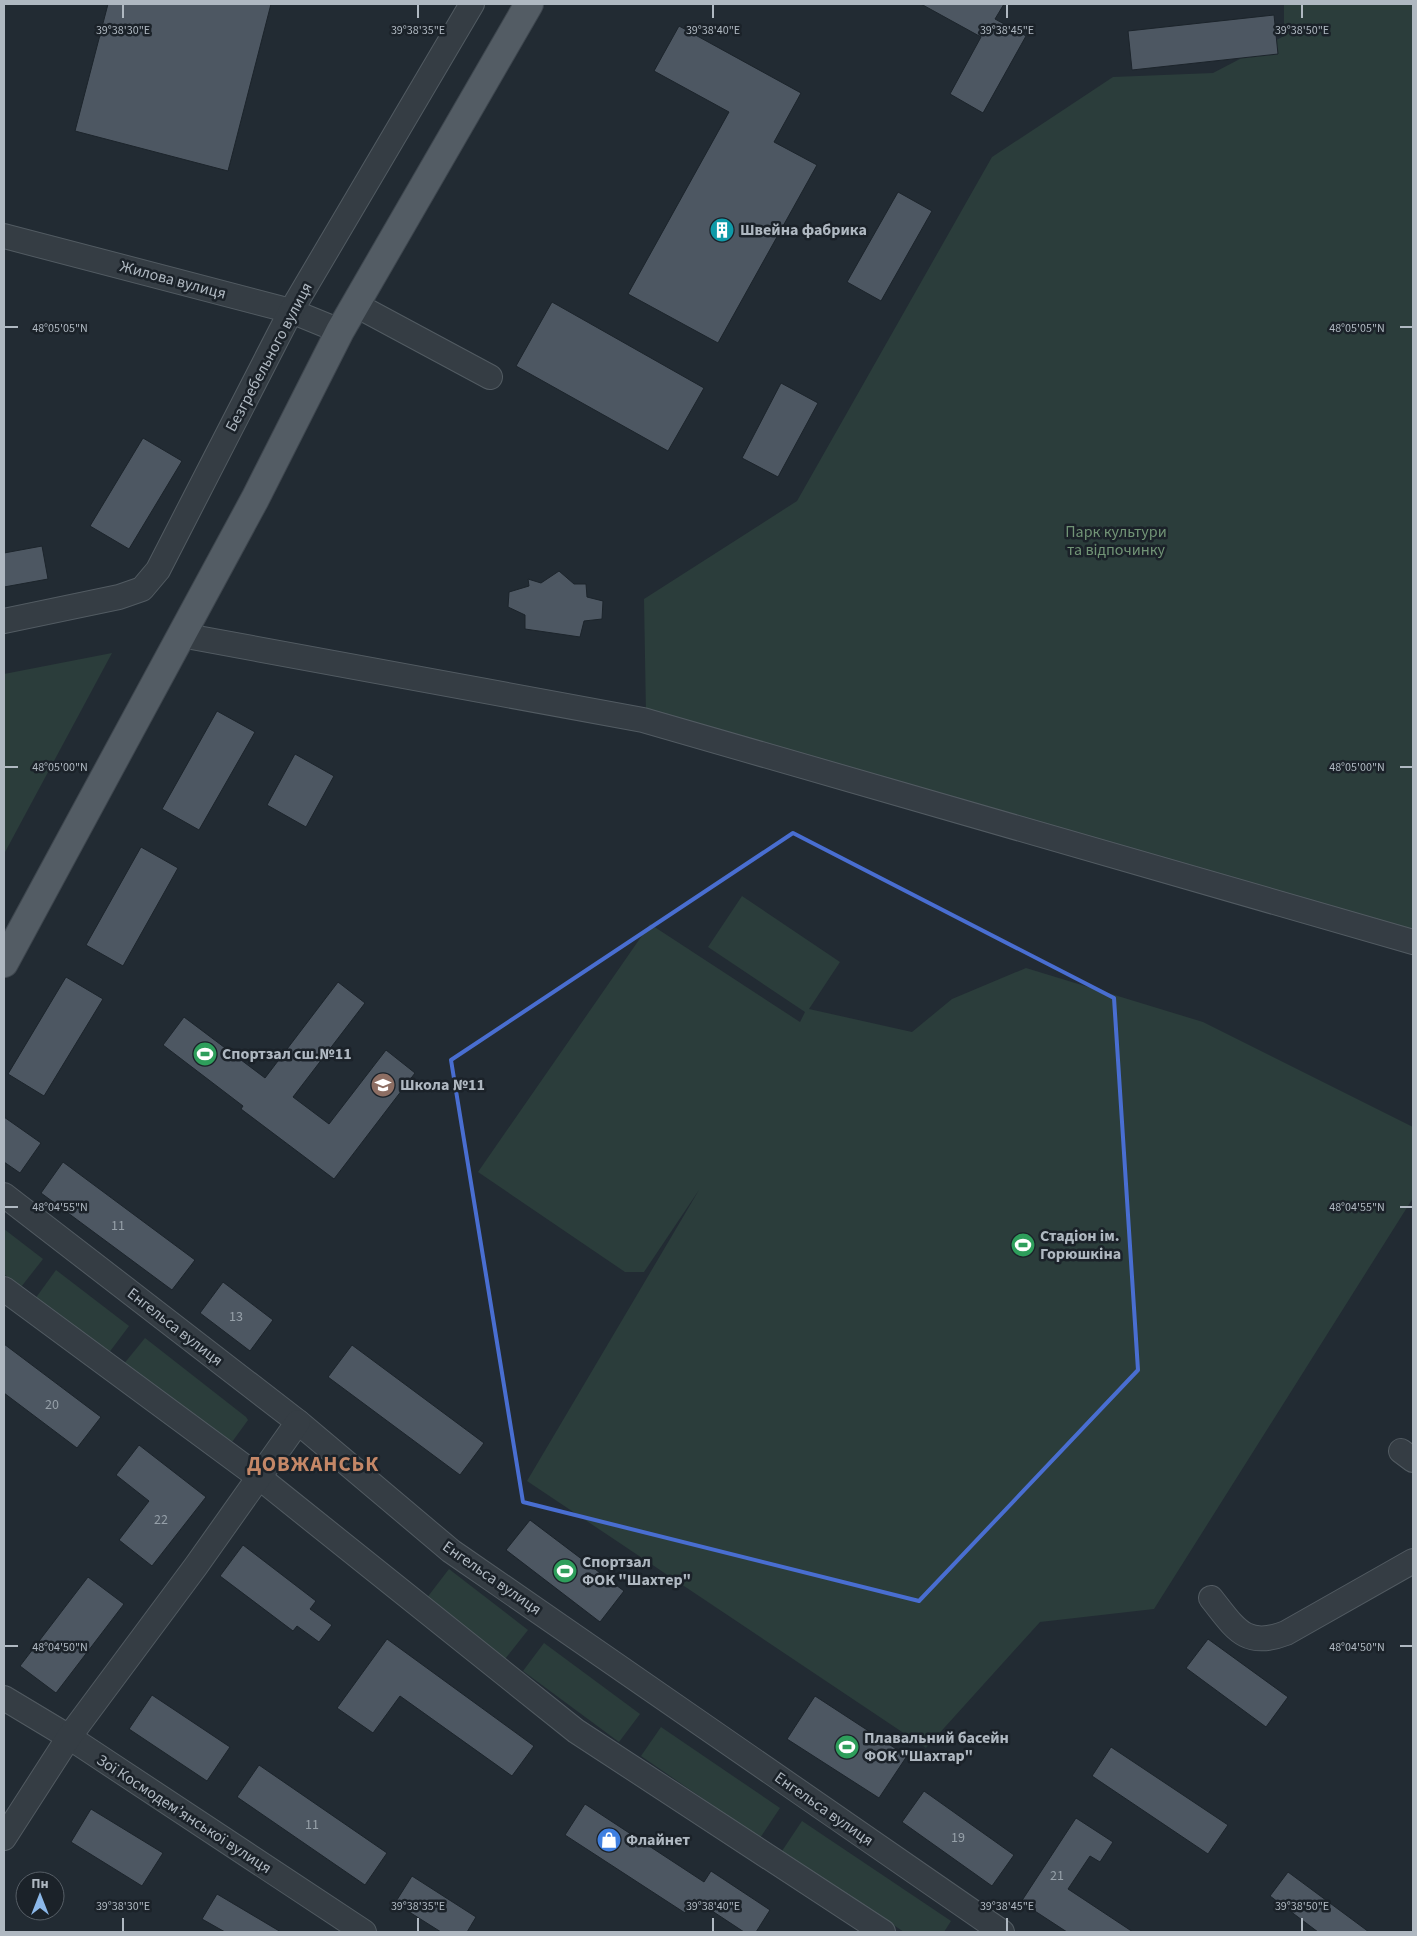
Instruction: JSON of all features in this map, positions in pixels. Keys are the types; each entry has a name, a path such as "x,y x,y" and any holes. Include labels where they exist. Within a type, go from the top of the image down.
{"main road":[{"path":"4,963 255,499 340,331 529,4"}],"street":[{"name":"Безгребельного вулиця","path":"4,621 119,597 142,589 158,570 291,311 472,4"},
{"name":"Жилова вулиця","path":"4,236 291,311 340,331"},
{"path":"356,305 490,377"},
{"path":"182,635 643,720 1413,942"},
{"name":"Енгельса вулиця","path":"4,1194 298,1422 451,1552 1002,1932"},
{"path":"4,1289 260,1478 576,1731 882,1932"},
{"path":"4,1838 69,1737 260,1478 298,1422"},
{"path":"1211,1598 1236,1629 1254,1639 1270,1639 1286,1633 1413,1561"},
{"name":"Зої Космодем’янської вулиця","path":"4,1698 69,1737 364,1932"}],"highlighted area":[{"path":"793,833 1114,998 1138,1370 919,1601 523,1502 451,1060"}],"green space":[{"name":"Парк культури та відпочинку","path":"1284,4 1413,4 1413,935 646,715 644,599 797,501 992,157 1113,77 1213,73 1284,36"},
{"path":"112,653 4,854 4,674"},
{"path":"742,896 840,962 809,1009 912,1032 952,999 1026,968 1203,1022 1413,1127 1413,1198 1154,1609 1040,1622 926,1748 527,1481 699,1190 644,1272 625,1272 478,1172 650,924 800,1022 805,1012 708,947"},
{"path":"4,1229 43,1259 21,1287 4,1274"},
{"path":"56,1270 129,1326 108,1354 35,1299"},
{"path":"145,1338 246,1417 248,1420 232,1442 227,1441 123,1365"},
{"path":"449,1569 528,1630 505,1659 426,1599"},
{"path":"544,1643 640,1714 619,1742 523,1671"},
{"path":"661,1727 780,1808 760,1838 641,1756"},
{"path":"802,1821 951,1921 944,1932 904,1932 782,1851"}],"building":[{"path":"108,4 271,4 228,171 75,131"},
{"path":"921,4 1004,4 995,19 1026,36 983,113 950,94 981,37"},
{"path":"1274,15 1278,54 1132,70 1128,31"},
{"name":"Швейна фабрика","path":"679,26 801,93 774,142 817,165 718,343 628,294 729,112 654,71"},
{"path":"898,192 932,211 881,301 847,282"},
{"path":"552,302 704,388 668,451 516,366"},
{"path":"781,383 818,403 778,477 742,458"},
{"path":"143,438 182,461 129,549 90,526"},
{"path":"42,546 48,579 4,587 4,553"},
{"path":"559,571 574,584 586,584 587,597 603,601 602,619 584,621 580,637 525,629 525,615 508,607 509,592 529,586 528,579 541,583"},
{"path":"217,711 255,732 199,830 162,809"},
{"path":"295,754 334,776 306,827 267,805"},
{"path":"141,847 178,868 123,966 86,945"},
{"path":"66,977 103,999 44,1096 8,1074"},
{"name":"Школа №11","path":"338,982 365,1003 293,1097 329,1124 386,1050 415,1073 334,1179 241,1109 243,1106 163,1045 184,1017 265,1078"},
{"path":"4,1117 41,1143 20,1173 4,1162"},
{"path":"63,1162 195,1260 172,1290 41,1193"},
{"path":"223,1282 273,1320 250,1351 200,1313"},
{"path":"4,1344 101,1417 77,1448 4,1393"},
{"path":"352,1345 484,1443 460,1475 328,1377"},
{"path":"139,1445 206,1497 152,1566 119,1540 149,1501 116,1475"},
{"name":"Спортзал ФОК \"Шахтер\"","path":"530,1520 624,1591 600,1622 506,1550"},
{"path":"243,1545 316,1601 310,1609 332,1625 319,1642 297,1626 293,1631 220,1576"},
{"path":"88,1577 124,1604 56,1693 20,1666"},
{"path":"387,1639 534,1746 512,1776 400,1696 373,1733 337,1708"},
{"path":"1208,1639 1288,1697 1266,1727 1186,1668"},
{"path":"152,1695 230,1747 207,1781 129,1729"},
{"name":"Плавальний басейн ФОК \"Шахтар\"","path":"815,1696 907,1756 879,1798 787,1739"},
{"path":"1111,1747 1228,1825 1208,1854 1092,1776"},
{"path":"259,1765 387,1853 365,1885 237,1797"},
{"path":"924,1791 1014,1855 992,1886 902,1822"},
{"path":"585,1804 704,1882 711,1871 770,1910 756,1932 744,1932 694,1899 685,1913 565,1835"},
{"path":"91,1809 163,1853 142,1886 71,1842"},
{"path":"1076,1818 1113,1842 1100,1862 1090,1856 1068,1889 1133,1932 1067,1932 1021,1902"},
{"path":"1288,1872 1369,1932 1318,1932 1270,1896"},
{"path":"412,1876 476,1917 467,1932 441,1932 395,1903"},
{"path":"217,1894 281,1932 225,1932 202,1919"}],"place":[{"name":"Швейна фабрика","path":"722,230"},
{"name":"Спортзал сш.№11","path":"205,1054"},
{"name":"Школа №11","path":"383,1085"},
{"name":"Стадіон ім. Горюшкіна","path":"1023,1245"},
{"name":"Спортзал ФОК \"Шахтер\"","path":"565,1571"},
{"name":"Плавальний басейн ФОК \"Шахтар\"","path":"847,1747"},
{"name":"Флайнет","path":"609,1840"}],"district":[{"name":"ДОВЖАНСЬК","path":"313,1464"}]}
